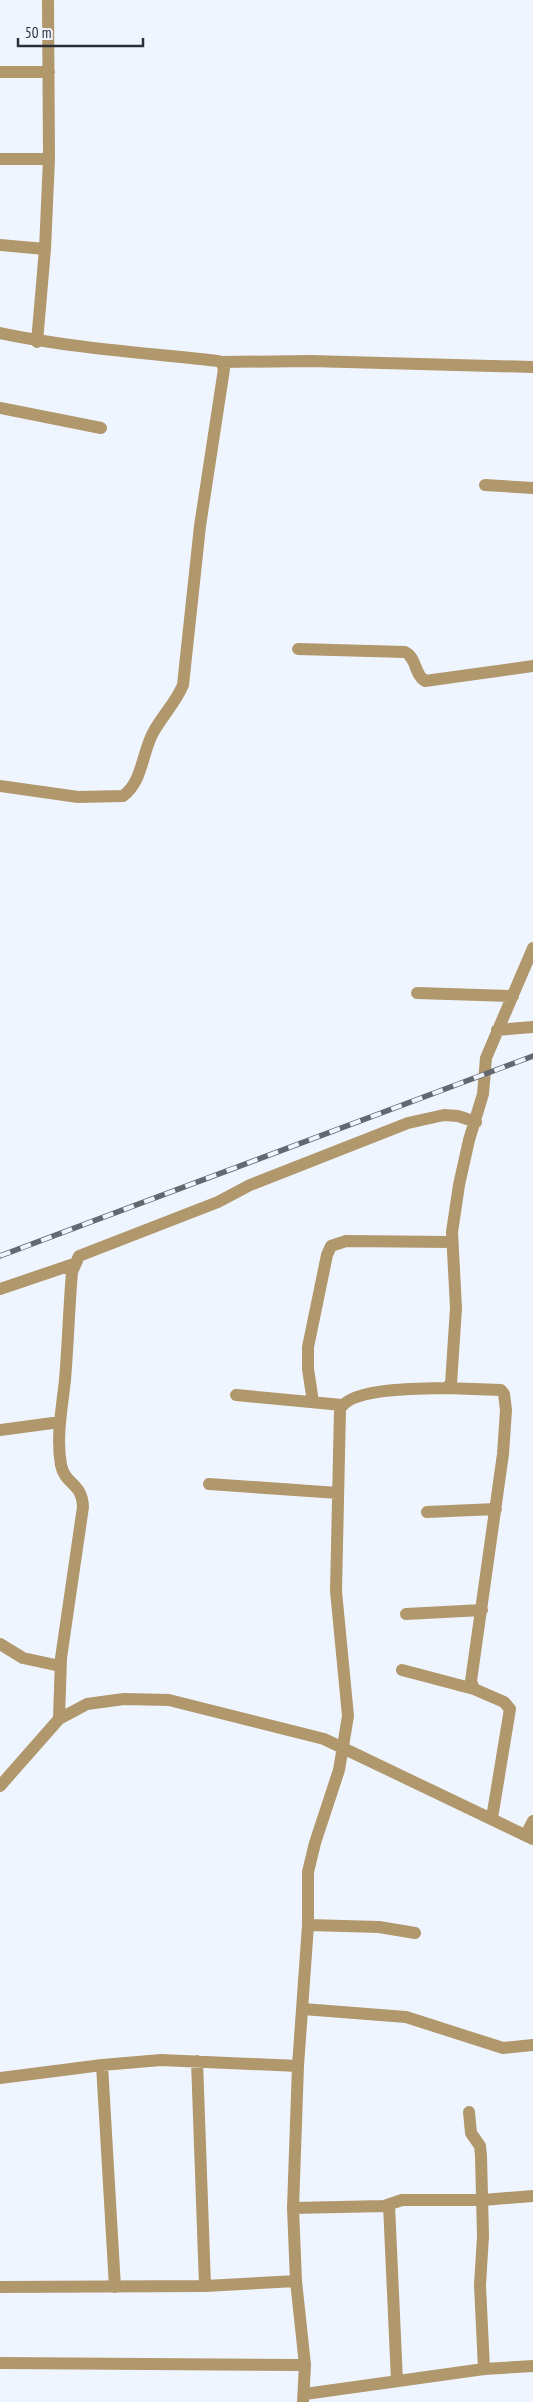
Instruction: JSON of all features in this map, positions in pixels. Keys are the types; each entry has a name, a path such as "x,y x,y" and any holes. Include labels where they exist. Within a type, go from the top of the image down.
{"street":[{"path":"37,342 45,249 49,159 48,0"},
{"path":"0,72 48,72"},
{"path":"0,159 49,159"},
{"path":"0,245 45,249"},
{"path":"0,333 37,342 222,362 329,362 533,367"},
{"path":"0,786 93,799 123,796 135,782 154,731 179,695 183,685 200,526 224,374 222,362"},
{"path":"0,408 101,428"},
{"path":"485,485 533,488"},
{"path":"298,649 405,652 412,658 419,676 425,681 533,666"},
{"path":"446,1388 451,1380 455,1333 452,1242 459,1185 469,1140 484,1094 486,1058 533,948"},
{"path":"417,993 513,996"},
{"path":"497,1030 533,1027"},
{"path":"60,1719 60,1666 83,1507 78,1487 69,1480 61,1465 60,1422 74,1264 79,1256 218,1202 250,1185 408,1123 444,1115 458,1116 476,1122"},
{"path":"313,1402 308,1369 308,1347 327,1254 331,1246 346,1241 452,1242"},
{"path":"0,1289 74,1264"},
{"path":"474,1689 472,1681 496,1509 506,1419 504,1394 498,1390 446,1388 376,1392 349,1399 342,1405 339,1417 336,1606 348,1700 344,1750 310,1858 308,1872 308,1926 298,2066 293,2208 296,2281 305,2365 304,2398 397,2381 484,2369 533,2366"},
{"path":"236,1395 342,1405"},
{"path":"0,1430 60,1422"},
{"path":"209,1484 338,1493"},
{"path":"426,1512 496,1509"},
{"path":"406,1614 482,1610"},
{"path":"0,1644 23,1658 60,1666"},
{"path":"402,1670 474,1689 504,1702 510,1709 492,1818"},
{"path":"0,1786 60,1719 88,1704 108,1700 169,1700 308,1734 324,1740 530,1837 533,1821"},
{"path":"308,1926 379,1927 415,1934"},
{"path":"303,2009 406,2017 503,2048 533,2045"},
{"path":"0,2078 102,2065 161,2060 298,2066"},
{"path":"197,2061 205,2286"},
{"path":"102,2065 115,2288"},
{"path":"469,2112 471,2133 480,2148 483,2242 480,2285 484,2369"},
{"path":"293,2208 389,2205 402,2200 482,2200 533,2196"},
{"path":"389,2205 397,2381"},
{"path":"0,2287 115,2288 296,2281"},
{"path":"0,2363 305,2365"}],"railway":[{"path":"0,1256 533,1056"}]}
